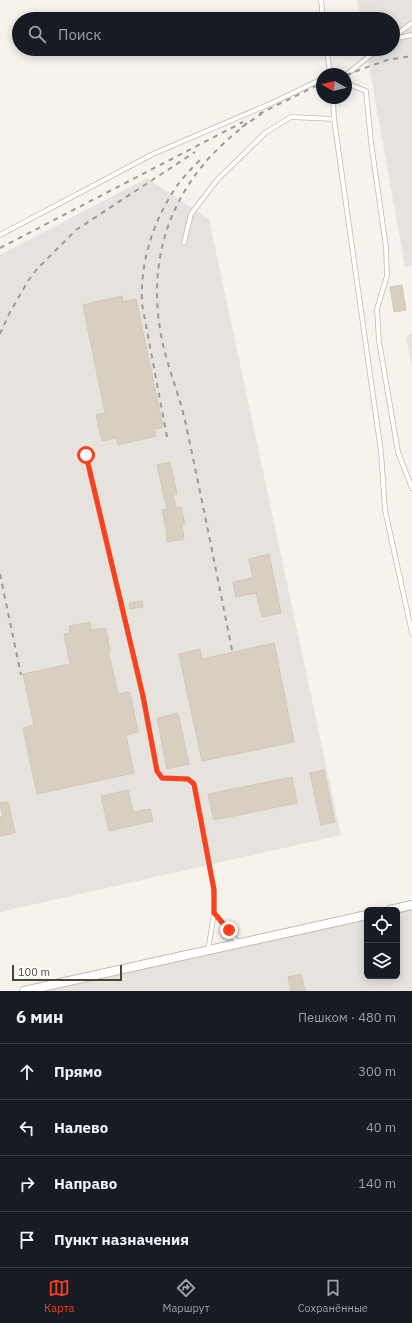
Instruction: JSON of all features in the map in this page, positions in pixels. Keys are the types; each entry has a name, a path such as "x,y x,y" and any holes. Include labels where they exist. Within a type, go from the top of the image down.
{"street":[{"path":"400,908 412,905"},
{"path":"24,991 364,916"}],"lane":[{"path":"321,0 322,12"},
{"path":"400,32 412,23"},
{"path":"400,37 412,35"},
{"path":"328,56 329,68"},
{"path":"352,70 369,56"},
{"path":"0,235 153,154 272,103 316,82"},
{"path":"352,85 366,91 367,97 372,149 386,247 387,276 377,309 379,341 398,452 412,488"},
{"path":"333,104 381,452 385,510 412,632"},
{"path":"184,243 191,214 217,180 265,133 291,117 334,119"},
{"path":"86,455 143,696 157,771 162,778 188,779 194,784 214,890 214,913 208,951"},
{"path":"214,913 239,944"}],"shaded area":[{"path":"357,0 412,0 412,266 405,267 367,56 400,56 400,12 360,12"},
{"path":"147,178 209,219 341,835 0,912 0,255"},
{"path":"412,332 412,366 406,338"},
{"path":"412,907 412,991 44,991 364,918 364,979 400,979 400,909"}],"building":[{"path":"402,285 406,310 394,312 390,287"},
{"path":"122,296 123,302 136,299 163,427 154,429 156,436 118,445 116,438 102,441 96,415 105,413 83,305"},
{"path":"170,462 177,494 173,495 176,508 181,507 185,524 182,525 184,539 167,542 167,533 162,510 167,509 157,465"},
{"path":"269,554 281,613 262,617 256,593 236,597 233,582 253,578 249,559"},
{"path":"142,601 143,607 130,609 129,603"},
{"path":"90,622 91,630 106,628 110,651 108,651 118,694 130,692 138,732 126,735 134,773 37,794 23,728 34,725 23,674 70,664 64,634 70,633 69,626"},
{"path":"274,643 294,742 202,761 179,654 200,649 202,659"},
{"path":"178,713 189,764 167,769 157,718"},
{"path":"324,770 335,822 321,825 310,773"},
{"path":"292,777 297,803 214,820 208,794"},
{"path":"128,790 133,812 150,809 153,821 109,831 101,796"},
{"path":"8,802 15,833 0,836 0,817 3,816 0,803"},
{"path":"301,974 305,991 291,991 288,977"}],"railway":[{"path":"352,73 387,60 412,56"},
{"path":"259,114 316,86"},
{"path":"242,127 264,112"},
{"path":"0,248 243,122"},
{"path":"232,650 186,425 162,340 158,316 157,293 158,270 162,248 168,226 177,205 189,185 208,159 247,123"},
{"path":"0,334 9,314 28,281 37,269 76,230 195,152"},
{"path":"167,437 142,304 143,271 150,240 162,210 179,183 200,160"},
{"path":"0,574 21,675"}],"route":[{"path":"86,455 143,696 157,771 162,778 180,780 188,779 194,784 214,890 214,913 229,930"}]}
